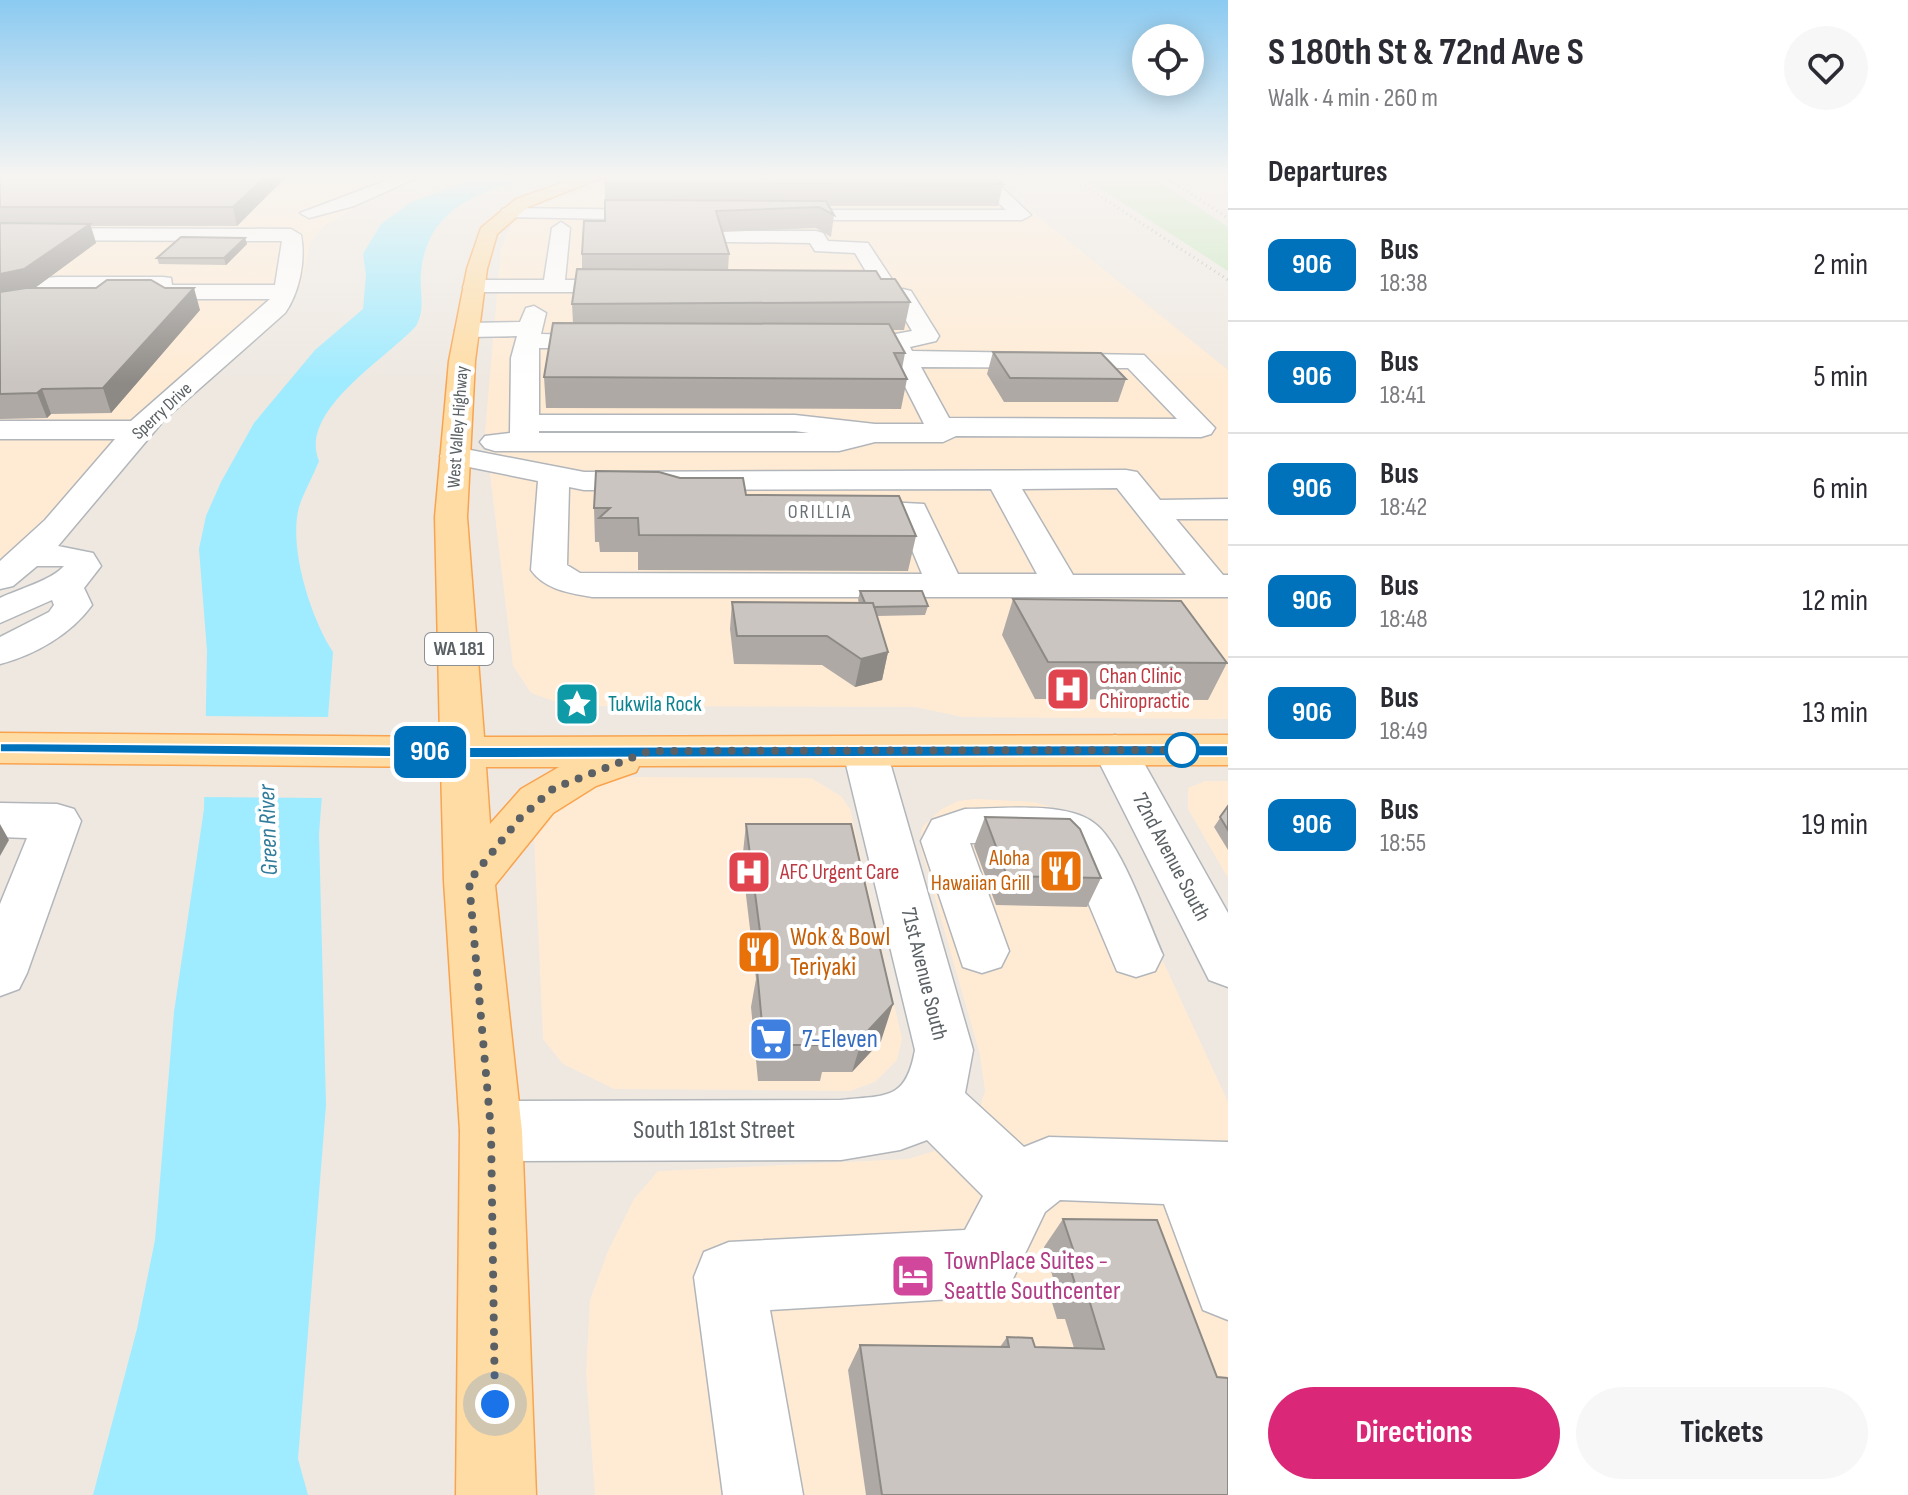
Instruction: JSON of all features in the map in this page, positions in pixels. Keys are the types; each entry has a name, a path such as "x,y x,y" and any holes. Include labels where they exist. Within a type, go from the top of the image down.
{"main road":[{"name":"West Valley Highway","path":"465,752 451,517 467,330 483,245"},
{"path":"0,748 374,752 1228,750"},
{"path":"469,881 520,818 554,788 649,751"},
{"name":"WA 181","path":"465,752 469,881 491,1131 496,1495"}],"street":[{"path":"75,269 106,245"},
{"path":"0,306 87,291 282,278 293,245"},
{"path":"526,432 524,358 547,287 555,245"},
{"path":"731,245 736,262"},
{"path":"800,256 822,247 861,247 878,275 823,281"},
{"path":"75,269 223,284 235,270"},
{"path":"0,288 75,269 177,270"},
{"name":"Sperry Drive","path":"12,566 59,527 139,430 277,308 282,278"},
{"path":"474,287 649,287"},
{"path":"899,351 927,336 903,296"},
{"path":"467,330 640,341"},
{"path":"863,342 938,359 1135,360 1201,428 940,427"},
{"path":"456,449 526,432 839,442 875,433 943,433 899,351"},
{"path":"938,359 979,427"},
{"path":"0,430 139,430"},
{"path":"456,449 584,481 1126,479 1150,510 1221,586"},
{"path":"554,474 549,570 570,582 607,586 1221,586"},
{"path":"1001,479 1061,585"},
{"path":"826,480 836,510 912,511 945,585"},
{"path":"1150,510 1228,509"},
{"path":"0,612 49,588 65,587 83,566 81,560 72,556 12,566"},
{"path":"0,652 62,620 71,611 73,605 65,587"},
{"name":"72nd Avenue South","path":"1115,750 1228,964"},
{"name":"71st Avenue South","path":"865,752 944,1050 941,1084 931,1102"},
{"path":"0,820 57,821 0,973"},
{"path":"982,951 945,841 949,832 965,826 1047,826 1075,833 1090,848 1136,955"},
{"path":"931,1102 1022,1189"},
{"name":"South 181st Street","path":"491,1131 841,1130 896,1123 931,1102"},
{"path":"763,1495 729,1277 985,1263 1022,1189 1049,1168 1207,1174 1228,1285"}],"shaded area":[{"path":"0,245 309,245 301,286 275,286 273,300 263,312 130,421 21,547 0,560"},
{"path":"502,245 1073,245 1228,370 1228,719 962,717 915,707 568,706 531,693 513,666 485,432"},
{"path":"624,777 811,778 841,796 850,809 902,1039 897,1060 875,1082 850,1091 614,1089 563,1064 543,1039 534,835 546,815 592,785"},
{"path":"1205,781 1228,781 1228,878 1188,809 1188,788"},
{"name":"TownPlace Suites - Seattle Southcenter","path":"958,801 1034,802 1069,813 1113,853 1228,1102 1228,1495 595,1495 586,1373 590,1300 608,1251 634,1199 658,1171 908,1159 944,1148 976,1120 985,1091 980,1055 920,845 922,827 942,809"}],"green space":[{"path":"1188,245 1228,245 1228,271"}],"water":[{"name":"Green River","path":"369,245 428,245 421,272 421,306 416,326 348,387 321,423 316,442 319,461 301,501 296,523 304,582 317,621 333,652 319,834 326,1105 298,1459 308,1495 93,1495 137,1329 155,1240 174,1012 204,809 207,651 199,549 206,516 254,423 315,350 363,309 366,275 363,254"}],"pier":[{"path":"202,716 332,717 326,798 200,797"}],"building":[{"path":"0,245 60,245 24,269 0,274"},
{"path":"172,245 238,245 224,258 157,258"},
{"path":"583,245 726,245 729,254 582,254"},
{"path":"577,269 876,271 881,279 895,279 910,302 572,304"},
{"path":"107,280 151,280 165,288 194,288 103,388 42,389 37,393 0,394 0,292 26,288 96,288"},
{"path":"553,323 889,324 905,353 894,353 907,379 544,377"},
{"path":"993,352 1101,353 1126,379 1010,378"},
{"path":"596,471 659,472 680,478 743,478 746,495 899,496 916,536 639,535 638,518 599,518 610,508 594,508"},
{"path":"860,591 922,591 928,606 874,607 873,603 865,603"},
{"path":"1013,599 1181,601 1227,663 1048,662"},
{"path":"732,602 873,603 888,652 861,659 827,636 737,636"},
{"path":"1228,806 1228,830 1220,817"},
{"path":"985,817 1070,819 1080,829 1101,878 1007,876"},
{"path":"746,824 851,824 893,1004 863,1036 828,1036 829,1045 764,1045 757,970 765,970"},
{"path":"1063,1219 1157,1220 1217,1377 1228,1378 1228,1495 882,1495 860,1345 1009,1347 1007,1337 1032,1338 1035,1347 1104,1349 1087,1293 1078,1293 1067,1258 1076,1258"}],"railway":[{"path":"1174,245 1228,280"}],"bus line":[{"name":"906","path":"0,748 465,752 1228,750"}],"place":[{"name":"Chan Clinic Chiropractic","path":"1068,689"},
{"name":"Tukwila Rock","path":"577,704"},
{"name":"Aloha Hawaiian Grill","path":"1061,871"},
{"name":"AFC Urgent Care","path":"749,872"},
{"name":"Wok & Bowl Teriyaki","path":"759,952"},
{"name":"7-Eleven","path":"771,1039"},
{"name":"TownPlace Suites - Seattle Southcenter","path":"913,1276"}],"district":[{"name":"ORILLIA","path":"820,512"}],"route":[{"path":"495,1404 491,1131 469,881 537,801 580,775 649,751 1182,750"}]}
